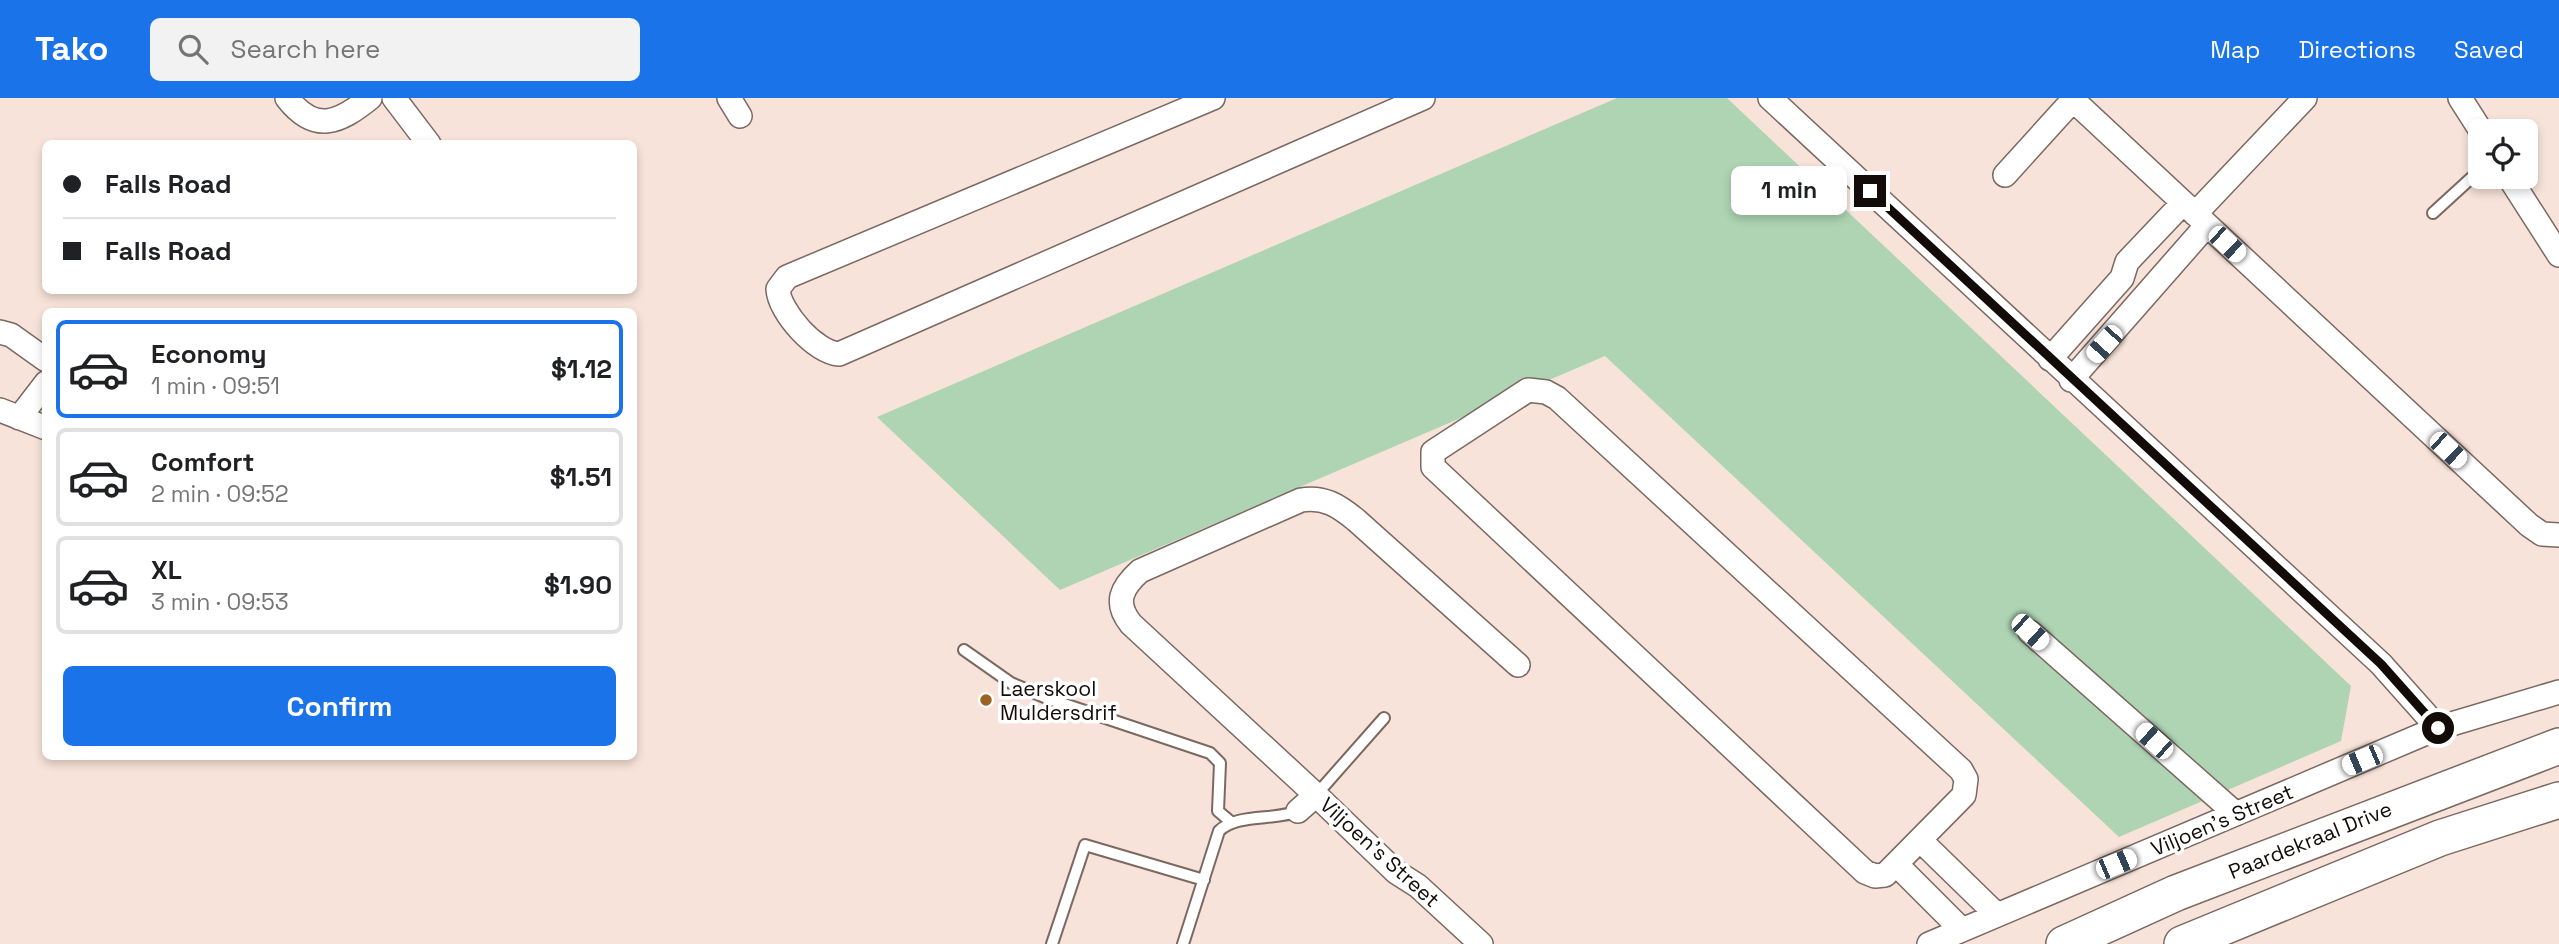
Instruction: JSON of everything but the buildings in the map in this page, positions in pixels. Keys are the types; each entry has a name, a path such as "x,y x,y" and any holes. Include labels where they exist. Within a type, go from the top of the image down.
{"main road":[{"name":"Paardekraal Drive","path":"2064,944 2176,893 2559,746"},
{"path":"2440,838 2477,817 2559,788"},
{"path":"2182,944 2440,838 2559,800"}],"street":[{"path":"287,98 307,119 319,121 348,116 370,98"},
{"path":"394,98 426,140"},
{"path":"1213,98 787,277 778,289 779,302 818,348 839,354 1423,98"},
{"path":"1770,98 2071,380 2381,664 2438,728"},
{"path":"2050,359 2120,279 2127,262 2195,214 2305,98"},
{"path":"2459,98 2473,119"},
{"path":"2006,175 2072,99 2529,525 2542,534 2559,535"},
{"path":"2517,189 2559,255"},
{"path":"2071,380 2143,299 2195,214"},
{"path":"2120,279 2143,299"},
{"path":"0,332 11,335 42,357"},
{"path":"42,386 10,414 42,426"},
{"path":"1528,390 1546,392 1557,398 1961,770 1966,779 1964,795 1896,864 1885,875 1875,876 1865,872 1442,478 1433,467 1433,452 1528,390"},
{"path":"1316,794 1131,624 1123,613 1120,601 1128,582 1140,571 1301,500 1324,500 1338,505 1356,520 1518,665"},
{"path":"2030,632 2236,814"},
{"name":"Viljoen's Street","path":"1929,944 2438,728 2559,692"},
{"name":"Viljoen's Street","path":"1298,811 1316,794 1396,872 1418,886 1481,944"},
{"path":"1920,840 1997,915"},
{"path":"1896,864 1962,930"}],"lane":[{"path":"2433,213 2468,181"},
{"path":"964,650 1011,683 1049,699 1210,752 1220,763 1218,811 1231,822 1219,831 1183,944"},
{"path":"1316,794 1384,718"},
{"name":"Viljoen's Street","path":"1231,822 1283,817 1298,811"},
{"path":"1052,944 1085,845 1204,880"}],"green space":[{"path":"1617,98 1727,98 2351,686 2341,741 2119,837 1605,356 1060,590 877,417"}],"place":[{"name":"Laerskool Muldersdrif","path":"986,700"}],"route":[{"path":"1870,191 2381,664 2438,728"}]}
